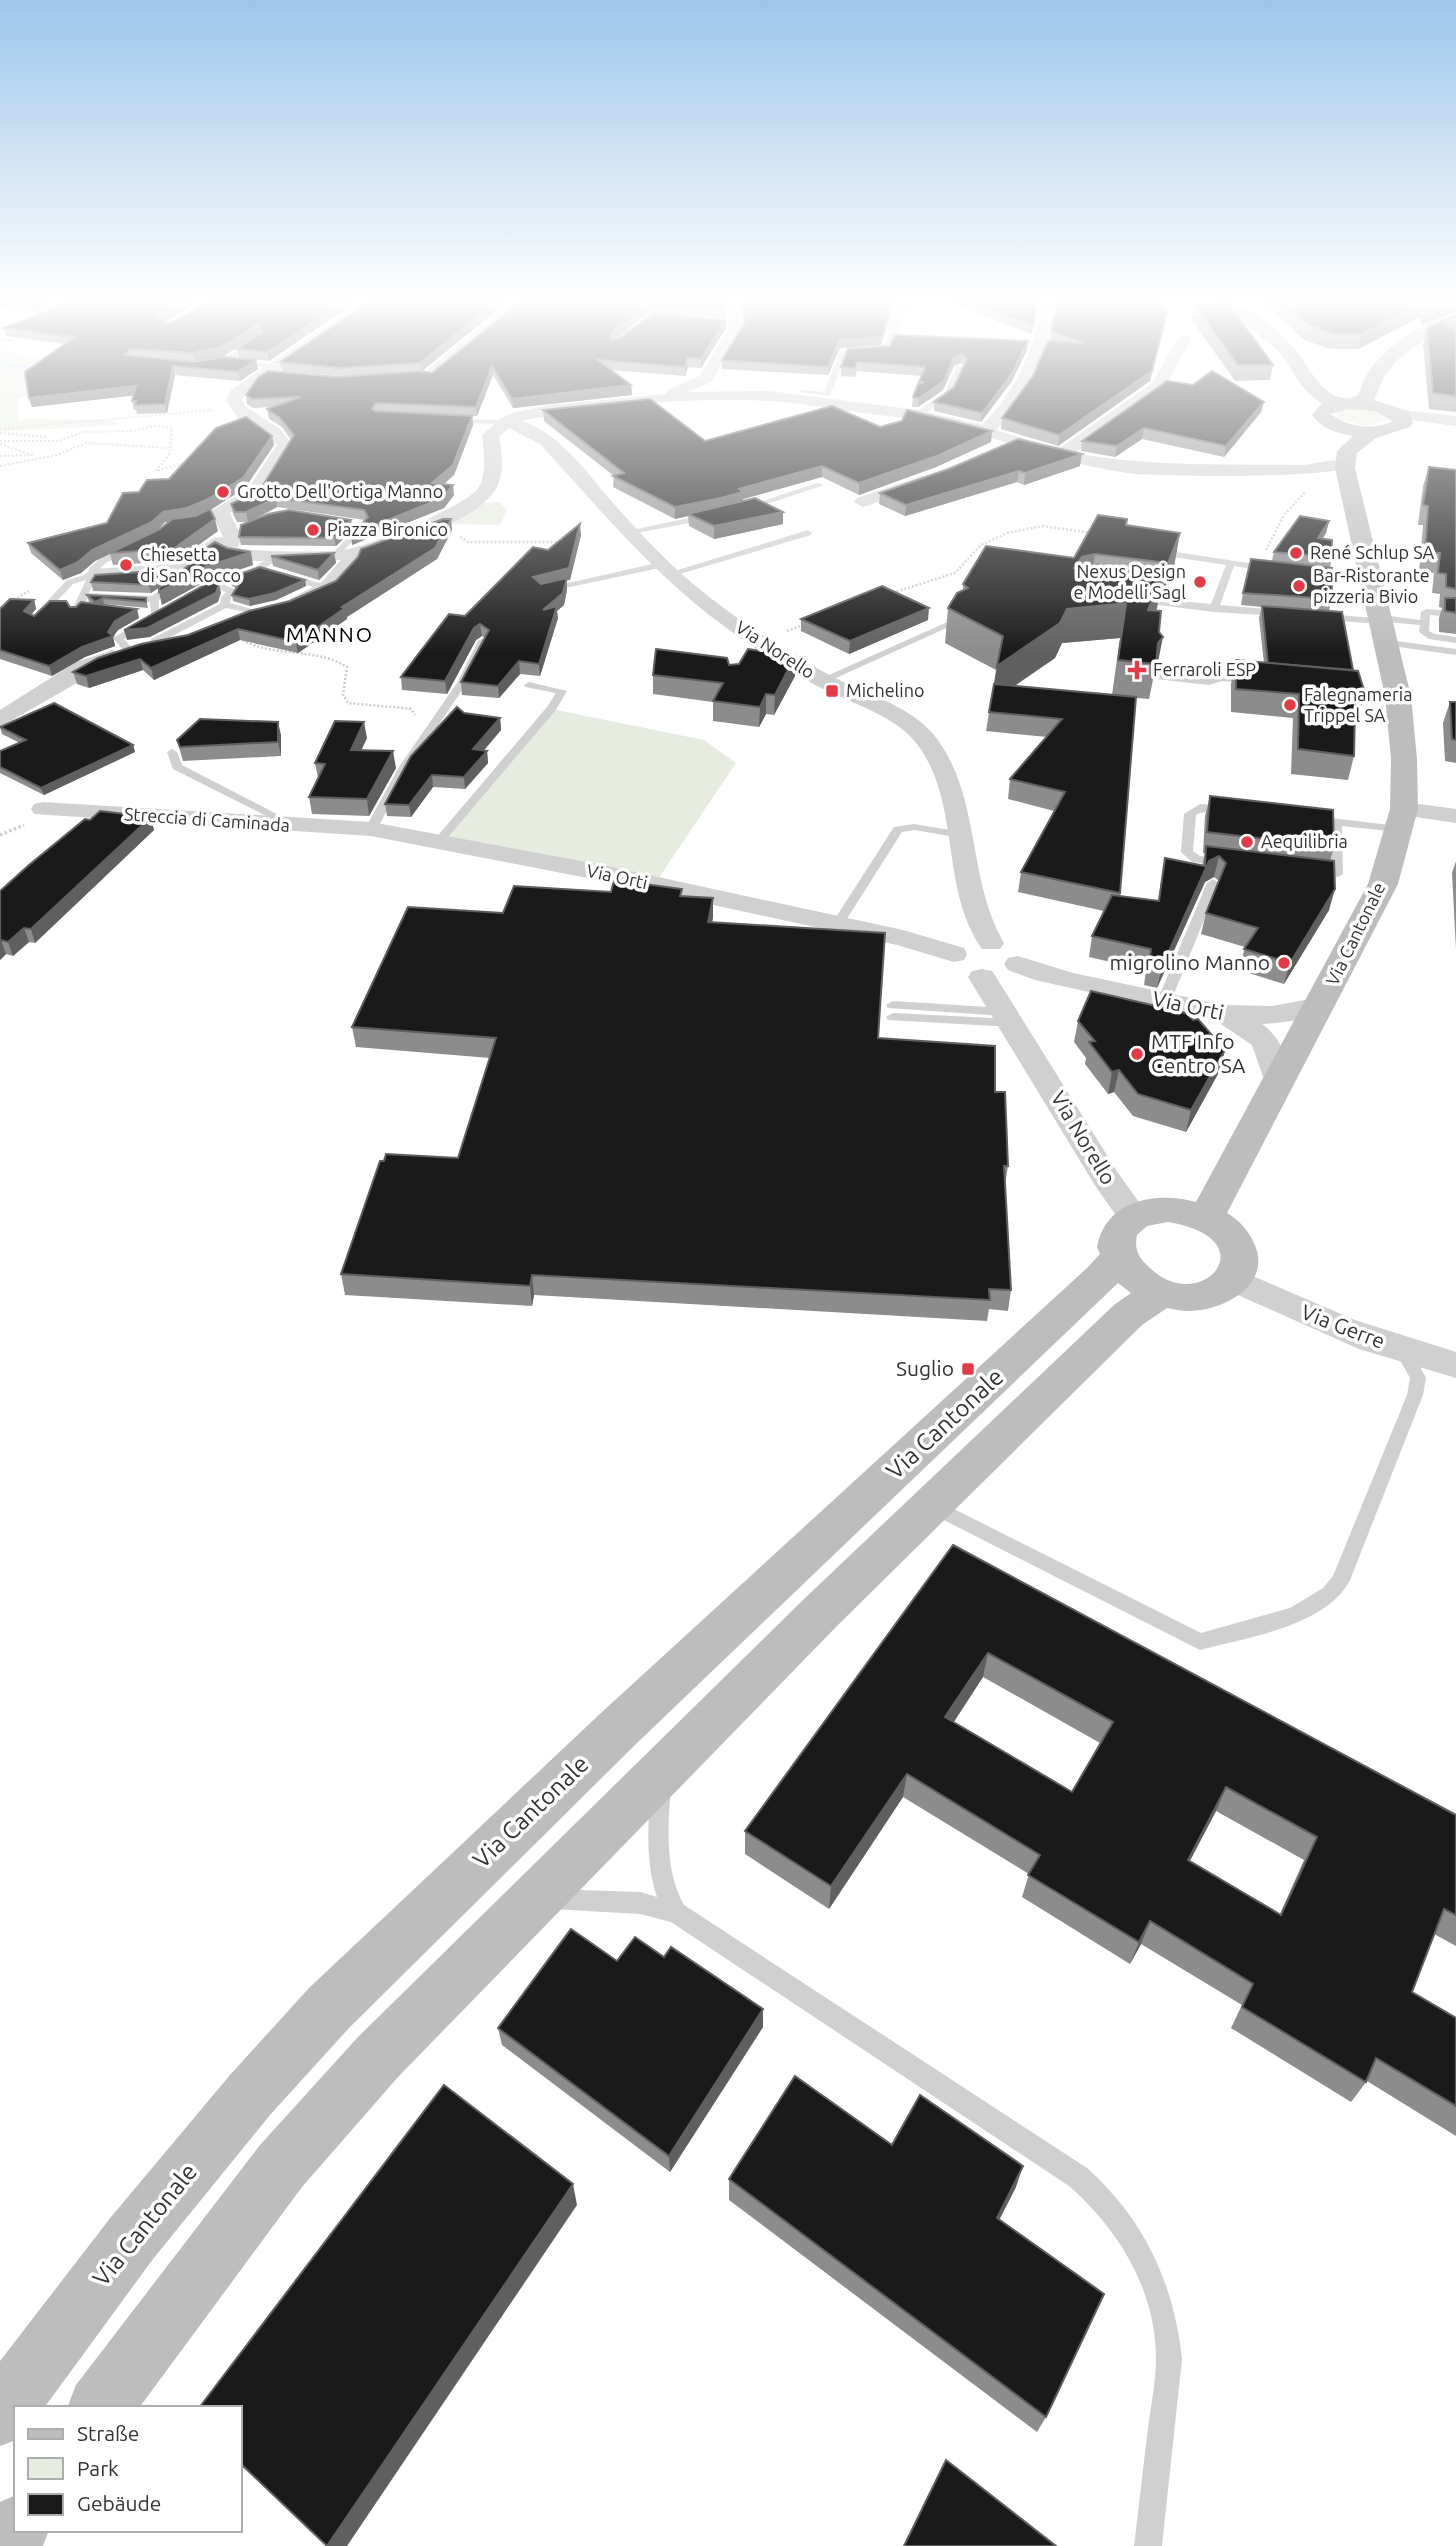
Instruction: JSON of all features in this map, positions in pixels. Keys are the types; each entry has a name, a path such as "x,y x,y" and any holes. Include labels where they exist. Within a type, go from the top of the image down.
{"main road":[{"name":"Via Cantonale","path":"1206,1218 1383,884 1401,819 1404,748 1398,696 1347,466 1342,417"},
{"path":"1351,417 1372,431"},
{"path":"1347,466 1372,431 1398,417"},
{"path":"1168,1209 1206,1218 1220,1226 1238,1247 1240,1270 1234,1280 1224,1288 1195,1297 1161,1293 1127,1273 1125,1238 1168,1209"},
{"name":"Via Cantonale","path":"0,2414 132,2238 250,2095 329,2008 609,1737 1101,1278 1125,1238"},
{"path":"100,2406 152,2333 281,2166 378,2057 667,1765 931,1505 1128,1315 1161,1293"}],"street":[{"path":"250,417 276,433 285,445 254,494 222,508 225,523 233,538 226,550 229,553 253,556 272,567 343,555 426,526 473,503 486,491 491,475 494,453 489,438 501,425 517,417"},
{"path":"926,417 985,431 1060,455 1130,468 1269,470 1347,466"},
{"path":"985,431 998,417"},
{"path":"1060,455 1114,417"},
{"path":"1398,417 1456,422"},
{"name":"Via Norello","path":"501,425 526,428 546,440 666,570 759,645 904,722 923,738 949,787 962,835 960,936 982,977 1107,1180 1125,1238"},
{"path":"987,453 1014,440"},
{"path":"863,502 943,473"},
{"path":"93,576 172,571 188,566 225,523"},
{"path":"2,717 84,667 128,650 183,640 256,613 276,610 326,588 351,562 343,555"},
{"name":"Streccia di Caminada","path":"43,809 371,829"},
{"path":"1401,819 1456,816"},
{"name":"Via Orti","path":"371,829 903,938 960,936"},
{"path":"960,936 975,936 991,943 1015,975"},
{"name":"Via Norello","path":"982,977 995,983 1015,975"},
{"name":"Via Norello","path":"1008,1018 1015,975"},
{"name":"Via Orti","path":"1015,975 1056,977 1223,1015 1284,1016 1321,1005"},
{"path":"1223,1015 1251,1027 1270,1046 1278,1084"},
{"name":"Via Gerre","path":"1234,1280 1285,1304 1402,1349 1456,1365"}],"lane":[{"path":"438,420 501,425"},
{"path":"449,430 501,425"},
{"path":"736,511 820,485"},
{"path":"631,531 723,514"},
{"path":"322,521 364,526 343,555"},
{"path":"541,590 666,570 808,533"},
{"path":"76,612 93,576 92,570 104,560 141,546"},
{"path":"1140,550 1284,570"},
{"path":"1214,609 1231,563"},
{"path":"84,596 155,599 195,569 188,566"},
{"path":"191,595 212,584 272,567 326,588"},
{"path":"1296,571 1373,579"},
{"path":"34,621 70,582 93,576"},
{"path":"212,584 233,591 226,597 225,605"},
{"path":"1121,597 1214,609 1290,614"},
{"path":"155,599 156,614"},
{"path":"153,645 154,641 225,605 256,613"},
{"path":"128,650 118,638 169,606"},
{"path":"180,610 204,617"},
{"path":"132,612 156,614"},
{"path":"1456,614 1426,612 1424,623 1425,635 1456,640"},
{"path":"1316,616 1384,627 1456,652"},
{"path":"822,680 957,621"},
{"path":"1384,627 1424,623"},
{"path":"371,829 420,744 446,712 472,671 483,640"},
{"path":"1160,677 1209,682 1231,678 1259,680"},
{"path":"439,841 551,709 562,691 530,685"},
{"path":"1328,686 1398,696"},
{"path":"172,752 177,766 293,825"},
{"path":"1240,865 1191,856 1187,849 1190,814 1200,807 1246,811"},
{"path":"1297,817 1336,822 1401,819"},
{"path":"1303,873 1337,874 1336,822"},
{"path":"837,925 898,829 908,826 962,835"},
{"path":"1164,1001 1213,883"},
{"path":"893,1011 1008,1018"},
{"path":"931,1505 1200,1642 1308,1610 1332,1594 1341,1580 1418,1386 1414,1368 1402,1349"},
{"path":"667,1765 660,1797 661,1881 666,1897 676,1913"},
{"path":"528,1904 575,1899 640,1903 676,1913 1078,2176 1098,2193 1147,2266 1161,2298 1168,2329 1169,2358 1148,2546"}],"path":[{"path":"0,431 153,417"},
{"path":"0,443 54,440 84,432 133,431 165,426 172,428 170,453 156,471 193,461"},
{"path":"0,431 54,440"},
{"path":"0,443 32,455 29,456"},
{"path":"0,466 45,458 73,450 86,443 116,447 158,445 169,448"},
{"path":"0,456 45,458"},
{"path":"1262,558 1284,515 1308,490"},
{"path":"426,526 458,530 461,539 468,542 567,544"},
{"path":"881,597 955,573 981,545 1007,533 1042,526 1097,534"},
{"path":"0,608 27,593"},
{"path":"256,613 265,616 240,630 238,636 241,640 280,652 339,660 346,667 343,695 348,703 411,709 420,744"},
{"path":"759,645 818,620"}],"green space":[{"path":"0,417 111,420 118,425 0,432"},
{"path":"1383,417 1388,420 1366,426 1337,418"},
{"path":"500,502 507,510 500,525 447,524 484,503"},
{"path":"551,709 704,740 736,763 654,885 439,841"}],"building":[{"path":"246,417 272,436 243,478 206,500 187,508 163,512 152,522 92,550 78,562 60,570 28,543 107,523 123,493 139,492 147,480 169,479 216,428"},
{"path":"472,417 453,465 432,483 453,485 442,498 351,535 368,517 364,510 276,498 246,512 235,512 231,504 260,490 294,435 280,418"},
{"path":"552,417 673,417 705,441 793,417 857,417 880,427 902,421 904,417 935,417 992,431 937,456 859,483 822,466 739,489 743,492 675,507 613,476 624,473"},
{"path":"1003,417 1085,417 1059,435"},
{"path":"1116,417 1251,417 1226,446 1144,428 1117,446 1082,441"},
{"path":"1018,439 1082,454 1025,473 1019,471 906,505 880,493 951,468"},
{"path":"1429,467 1456,470 1456,589 1446,587 1446,574 1438,573 1440,553 1425,552 1428,506 1423,505"},
{"path":"755,498 783,512 714,526 688,514"},
{"path":"210,509 215,519 173,549 110,553 160,529 172,519 195,516"},
{"path":"289,510 351,520 334,538 239,537 241,525 268,514"},
{"path":"1098,515 1127,519 1126,525 1180,533 1168,563 1095,554 1082,557 1074,568 1085,573 1095,565 1163,574 1148,610 1161,611 1159,632 1163,637 1158,643 1156,664 1118,660 1126,603 1067,609 1060,623 997,666 1003,636 948,608 957,593 968,588 963,584 986,546 1074,558"},
{"path":"1300,516 1329,521 1318,538 1332,540 1332,557 1274,552"},
{"path":"443,519 451,519 435,548 342,607 345,608 296,642 238,629 151,668 140,659 86,676 73,672 98,658 141,644 188,635 249,611 290,601 336,581 358,557 361,549"},
{"path":"580,524 569,568 533,577 541,584 567,578 563,593 543,610 557,606 539,664 519,661 498,686 461,682 489,630 480,624 474,628 445,681 401,677 449,614 465,616 533,547 548,550"},
{"path":"215,542 227,548 251,552 205,567 159,592 159,588 198,558 198,553"},
{"path":"334,553 318,570 271,556"},
{"path":"1251,559 1332,568 1332,599 1243,593"},
{"path":"260,567 305,580 275,593 249,599 232,595 239,584 228,578"},
{"path":"170,570 149,585 91,582 95,575"},
{"path":"211,581 219,584 216,593 147,628 124,630"},
{"path":"882,586 929,608 850,641 801,619"},
{"path":"87,595 146,598 146,602 103,598 95,602"},
{"path":"1445,598 1456,598 1456,613 1445,611"},
{"path":"10,599 34,600 24,611 34,616 50,601 66,601 70,607 76,607 81,602 137,609 115,621 108,632 113,636 82,647 49,666 0,650 0,609"},
{"path":"1262,606 1342,612 1353,670 1268,663"},
{"path":"656,649 727,658 729,665 739,664 748,649 795,656 775,695 766,694 760,707 713,701 723,683 653,675"},
{"path":"1236,660 1358,671 1365,693 1355,708 1354,756 1298,749 1299,694 1236,689"},
{"path":"994,684 1136,697 1120,893 1021,872 1065,792 1010,779 1062,719 989,712"},
{"path":"1450,702 1456,702 1456,740 1452,739"},
{"path":"54,703 133,745 41,788 0,767 0,751 26,740 0,727"},
{"path":"457,707 464,713 500,718 473,749 487,751 464,777 432,775 409,805 385,804 411,756"},
{"path":"200,719 278,722 278,742 180,747 177,740"},
{"path":"335,721 364,722 351,750 393,751 367,799 309,797 325,764 315,763"},
{"path":"1210,796 1333,810 1334,847 1207,832"},
{"path":"100,811 151,817 31,929 24,928 8,942 0,942 0,891 85,819 90,820"},
{"path":"1206,846 1334,861 1335,889 1290,963 1244,949 1258,928 1206,913 1226,863 1219,856 1209,861 1162,967 1149,964 1151,949 1092,936 1112,895 1159,901 1165,858 1205,866"},
{"path":"614,880 682,889 680,896 713,898 708,922 885,933 878,1038 995,1046 995,1092 1005,1092 1008,1166 1004,1166 1011,1290 989,1289 990,1300 532,1275 530,1286 341,1274 380,1161 384,1161 386,1154 458,1158 496,1038 352,1027 408,907 503,913 514,886 611,892"},
{"path":"1091,991 1186,1013 1193,1020 1198,1019 1225,1050 1191,1110 1138,1094 1119,1070 1112,1072 1089,1042 1095,1041 1078,1021"},
{"path":"953,1545 1456,1815 1456,1915 1444,1909 1412,1992 1456,2018 1456,2106 1376,2058 1366,2082 1242,2007 1253,1984 1150,1921 1139,1942 1028,1875 1040,1855 907,1774 831,1886 745,1831","holes":["988,1653 1113,1722 1072,1792 945,1717","1226,1787 1317,1837 1281,1915 1188,1860"]},
{"path":"571,1929 617,1961 635,1937 664,1957 671,1947 763,2009 669,2156 498,2028"},
{"path":"795,2076 892,2145 920,2095 1023,2166 997,2218 1104,2294 1046,2417 729,2179"},
{"path":"444,2085 573,2184 327,2546 242,2465 242,2406 201,2406"},
{"path":"946,2460 1056,2546 904,2546"}],"place":[{"name":"Grotto Dell'Ortiga Manno","path":"223,492"},
{"name":"Piazza Bironico","path":"313,530"},
{"name":"René Schlup SA","path":"1296,553"},
{"name":"Chiesetta di San Rocco","path":"126,565"},
{"name":"Nexus Design e Modelli Sagl","path":"1200,582"},
{"name":"Bar-Ristorante pizzeria Bivio","path":"1299,586"},
{"name":"Ferraroli ESP","path":"1137,670"},
{"name":"Michelino","path":"832,691"},
{"name":"Falegnameria Trippel SA","path":"1290,705"},
{"name":"Aequilibria","path":"1247,842"},
{"name":"migrolino Manno","path":"1284,963"},
{"name":"MTF Info Centro SA","path":"1137,1054"},
{"name":"Suglio","path":"968,1369"}],"district":[{"name":"MANNO","path":"330,635"}]}
